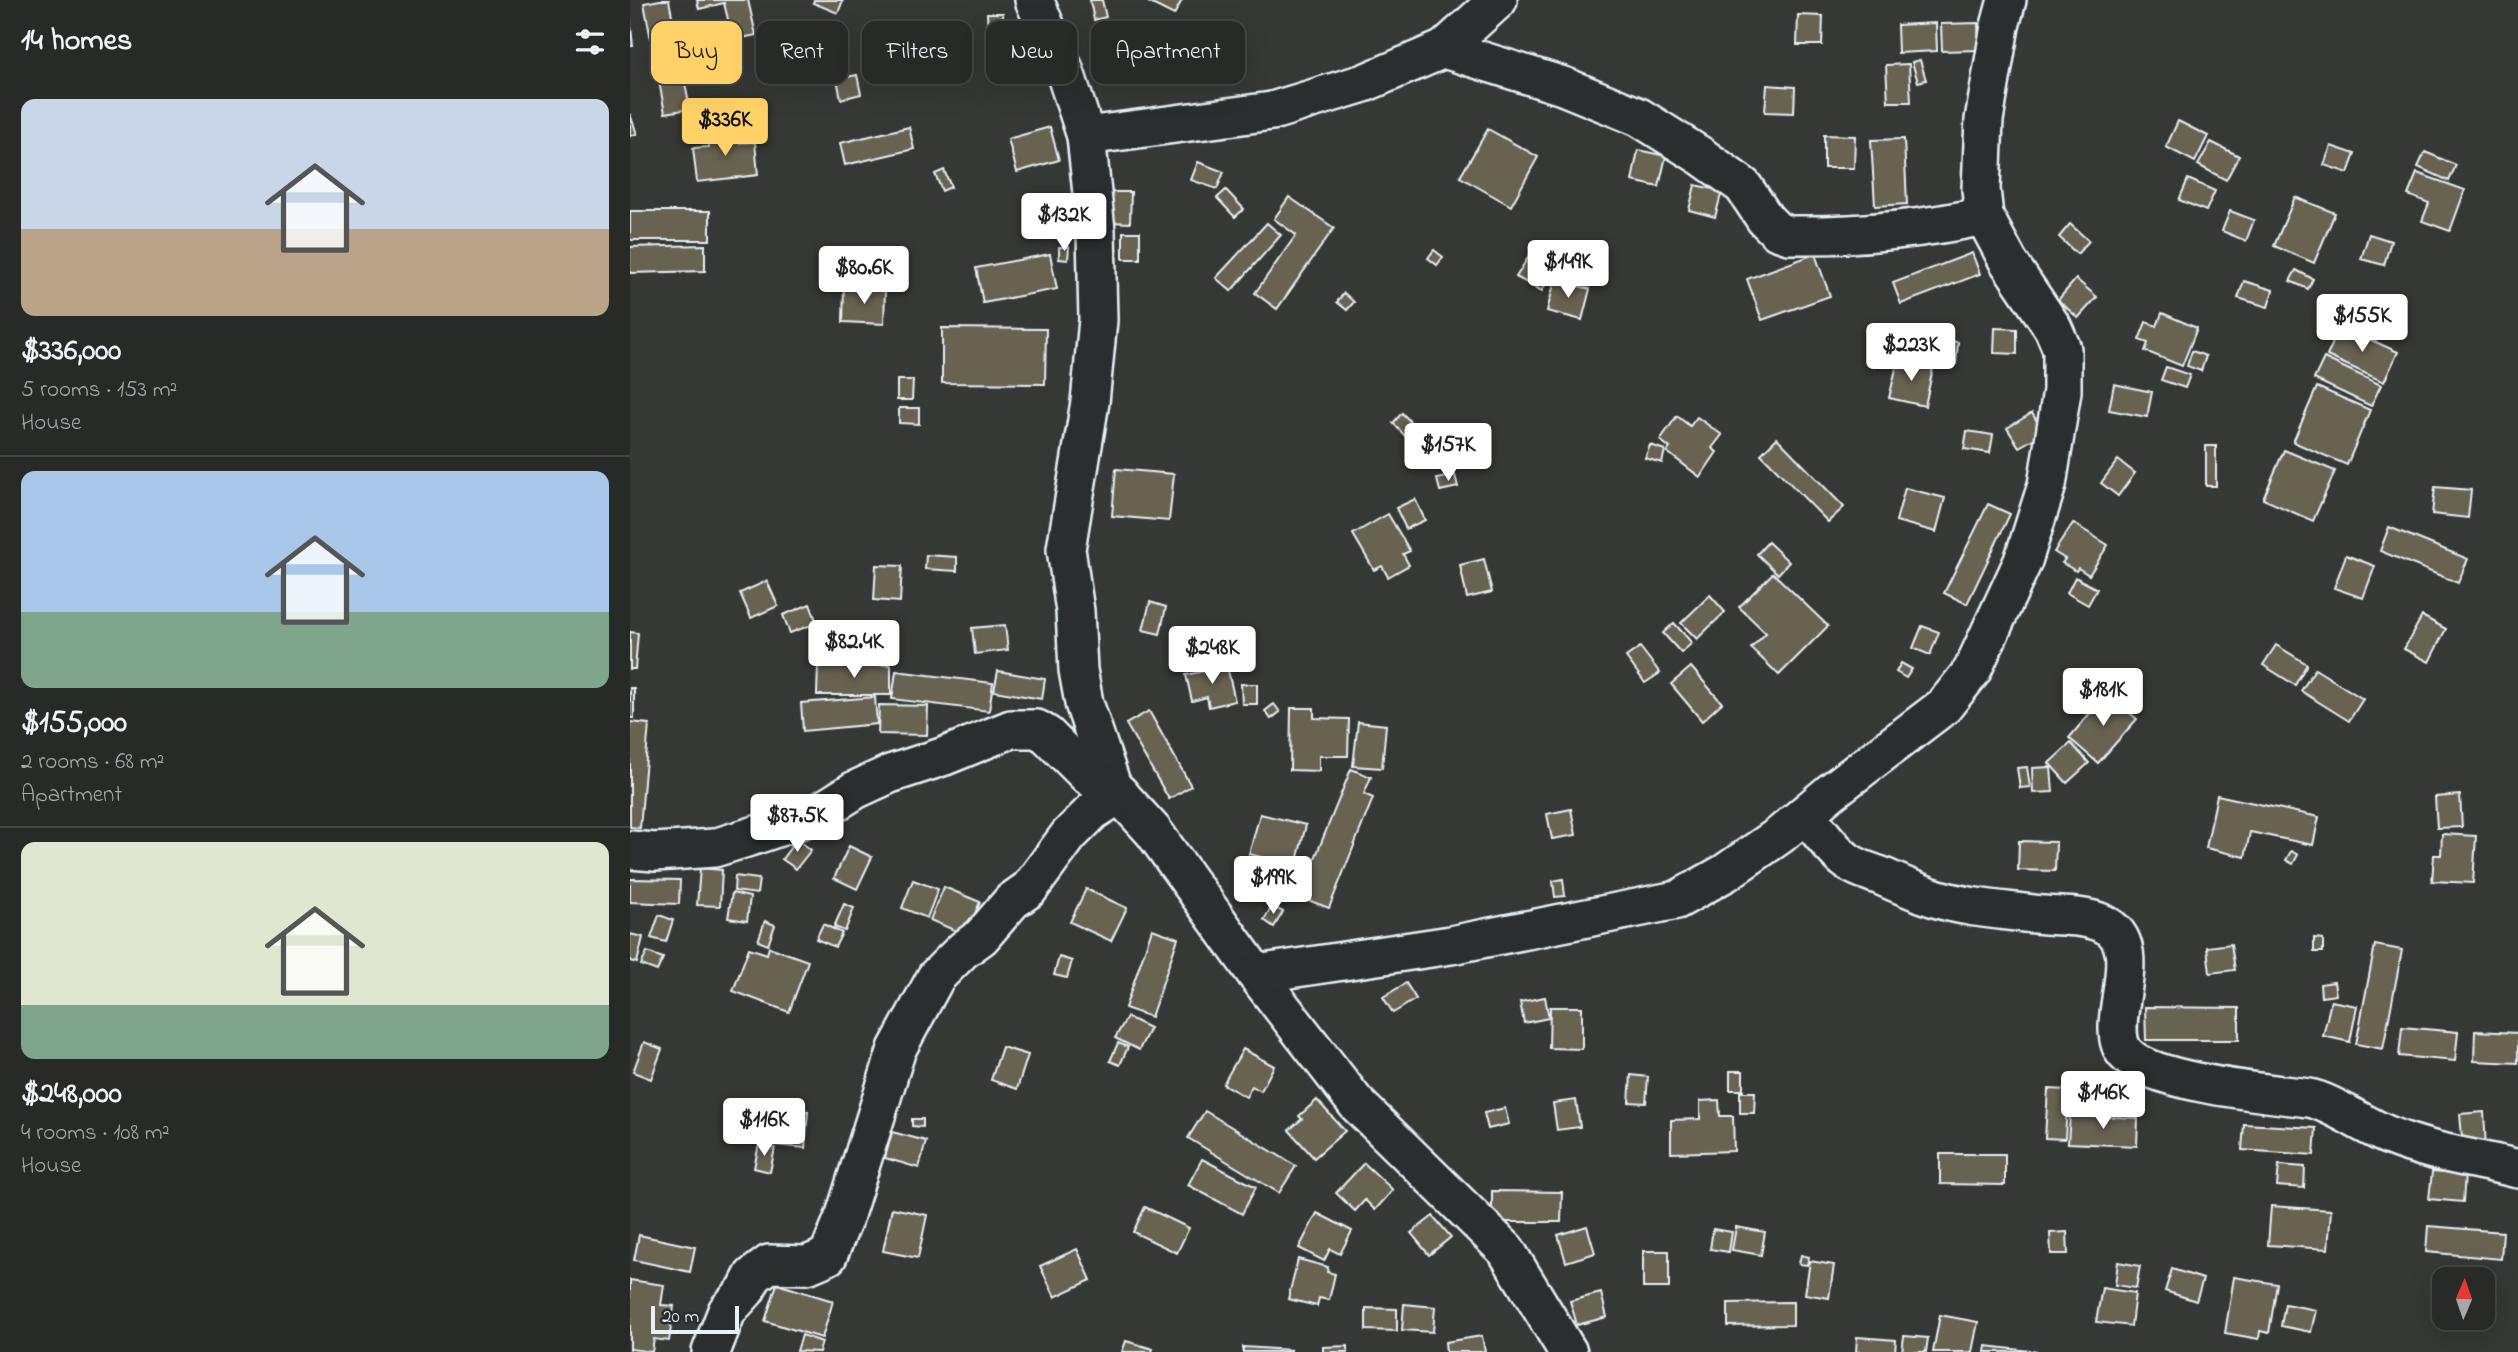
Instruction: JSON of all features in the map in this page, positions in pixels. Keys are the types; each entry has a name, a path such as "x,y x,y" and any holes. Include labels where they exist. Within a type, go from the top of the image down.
{"street":[{"path":"1034,0 1064,69 1086,136 1096,231 1098,320 1090,402 1066,549 1075,611 1078,670 1084,703 1116,790 1153,831 1256,974 1356,1103 1506,1250 1568,1352"},
{"path":"1086,136 1272,111 1364,83 1444,49 1498,0"},
{"path":"1256,974 1451,945 1677,900 1725,873 1780,835 1944,706 1972,671 2023,561 2047,485 2062,391 2062,349 2053,328 2008,261 1984,216 1980,189 1984,120 2007,0"},
{"path":"1444,49 1563,86 1639,117 1701,156 1742,186 1765,219 1777,230 1788,235 1878,233 1932,227 1984,216"},
{"path":"630,850 655,852 714,848 746,838 817,814 855,790 890,774 945,756 1011,729 1037,729 1047,735 1088,776 1116,790"},
{"path":"711,1352 727,1311 746,1290 753,1276 769,1264 807,1265 828,1256 845,1214 897,1049 936,977 962,950 981,937 1013,901 1029,889 1069,835 1116,790"},
{"path":"1805,814 1848,863 1937,898 2029,913 2081,917 2112,928 2125,951 2118,1032 2120,1046 2126,1055 2138,1063 2180,1077 2230,1088 2312,1099 2388,1136 2414,1145 2518,1169"}],"building":[{"path":"669,0 673,21 651,21 651,40 644,3"},
{"path":"697,0 748,0 756,35 742,38 742,21 728,21 724,3 699,9"},
{"path":"814,0 843,0 838,13 813,3"},
{"path":"1090,0 1102,0 1106,17 1094,20"},
{"path":"1182,0 1174,15 1148,2"},
{"path":"987,13 1003,13 1003,21 987,21"},
{"path":"1798,15 1823,16 1822,45 1797,45"},
{"path":"630,18 633,46 630,46"},
{"path":"1936,23 1937,51 1898,53 1897,25"},
{"path":"1978,23 1979,50 1942,51 1941,24"},
{"path":"1920,60 1926,80 1918,82 1912,62"},
{"path":"1909,64 1911,102 1888,102 1886,65"},
{"path":"857,75 861,94 841,99 838,84 848,84 848,77"},
{"path":"659,84 685,84 690,109 665,113"},
{"path":"1767,85 1795,87 1794,113 1765,112"},
{"path":"630,114 637,134 630,136"},
{"path":"2178,121 2208,136 2195,162 2166,147"},
{"path":"909,127 914,149 845,165 840,143"},
{"path":"1050,127 1059,160 1017,172 1008,139"},
{"path":"1488,129 1538,157 1511,206 1460,177"},
{"path":"735,131 736,143 755,142 758,175 697,182 693,148 709,147 708,134"},
{"path":"1824,135 1855,136 1854,168 1824,168"},
{"path":"1904,139 1907,204 1875,206 1871,140"},
{"path":"2211,142 2239,156 2226,180 2198,165"},
{"path":"2331,146 2355,154 2348,173 2324,165"},
{"path":"1638,150 1666,156 1659,187 1632,181"},
{"path":"2425,152 2456,165 2449,181 2418,167"},
{"path":"1198,162 1224,172 1217,189 1191,180"},
{"path":"944,170 951,187 942,191 935,174"},
{"path":"2417,173 2465,190 2450,231 2422,221 2429,203 2408,195"},
{"path":"2188,179 2215,191 2206,211 2179,200"},
{"path":"1695,185 1722,191 1715,217 1689,210"},
{"path":"1226,190 1244,209 1235,217 1217,198"},
{"path":"1112,192 1131,192 1130,223 1110,222"},
{"path":"1289,197 1334,228 1277,309 1255,293 1296,235 1274,219"},
{"path":"2295,197 2335,213 2314,263 2274,246"},
{"path":"630,211 710,211 710,240 630,240"},
{"path":"2230,211 2254,220 2246,241 2222,231"},
{"path":"1267,223 1281,235 1231,291 1216,278"},
{"path":"2070,224 2089,241 2077,254 2059,237"},
{"path":"1123,232 1140,232 1140,259 1123,259"},
{"path":"2369,234 2391,241 2384,265 2361,259"},
{"path":"705,245 705,271 630,273 630,247"},
{"path":"1059,247 1069,247 1068,260 1059,259"},
{"path":"1434,250 1443,257 1437,265 1428,258"},
{"path":"1972,253 1980,274 1901,304 1893,283"},
{"path":"1050,254 1057,289 983,303 976,268"},
{"path":"1815,254 1830,296 1762,320 1747,279"},
{"path":"1529,256 1554,269 1542,291 1516,277"},
{"path":"2296,270 2313,279 2308,289 2290,281"},
{"path":"2076,279 2097,297 2078,318 2058,300"},
{"path":"1555,280 1590,289 1582,320 1547,311"},
{"path":"2244,281 2273,290 2268,307 2238,298"},
{"path":"844,287 885,289 884,324 843,322"},
{"path":"1344,293 1354,302 1347,310 1337,302"},
{"path":"2162,313 2197,328 2182,366 2145,351 2148,343 2139,340 2146,322 2157,326"},
{"path":"2340,326 2398,352 2384,382 2327,356"},
{"path":"942,328 1046,329 1045,384 942,383"},
{"path":"1995,328 2017,329 2017,354 1994,353"},
{"path":"1927,338 1958,342 1956,364 1924,360"},
{"path":"2192,351 2206,356 2201,371 2187,366"},
{"path":"2324,358 2381,385 2371,406 2314,379"},
{"path":"1898,360 1933,368 1925,406 1889,398"},
{"path":"2166,367 2190,375 2185,388 2161,380"},
{"path":"897,380 913,380 912,400 897,400"},
{"path":"2114,384 2152,392 2147,417 2109,410"},
{"path":"2317,387 2370,410 2347,465 2293,442"},
{"path":"899,408 919,408 919,424 899,423"},
{"path":"1402,413 1431,443 1421,453 1393,423"},
{"path":"2032,413 2044,433 2019,447 2007,428"},
{"path":"1677,416 1690,426 1697,417 1722,435 1712,448 1717,452 1700,477 1667,452 1670,448 1660,440"},
{"path":"1967,431 1993,435 1990,453 1964,449"},
{"path":"1777,438 1844,507 1828,522 1761,454"},
{"path":"1650,445 1665,450 1662,463 1645,458"},
{"path":"2206,446 2216,446 2216,486 2206,486"},
{"path":"2284,450 2335,471 2313,521 2263,499"},
{"path":"2118,460 2135,473 2118,496 2101,483"},
{"path":"1116,469 1174,474 1169,521 1112,516"},
{"path":"1455,475 1458,487 1440,491 1437,479"},
{"path":"2435,487 2471,490 2468,518 2432,514"},
{"path":"1905,488 1945,498 1936,532 1896,521"},
{"path":"1415,499 1425,520 1406,529 1396,508"},
{"path":"1988,504 2010,514 1967,604 1944,593"},
{"path":"1388,514 1410,551 1403,554 1409,565 1388,577 1382,566 1374,570 1353,534"},
{"path":"2073,523 2108,545 2089,575 2062,563 2065,559 2054,552"},
{"path":"2389,527 2468,559 2458,583 2380,551"},
{"path":"1768,542 1789,562 1778,574 1757,554"},
{"path":"926,555 957,557 957,571 925,569"},
{"path":"2346,555 2375,566 2363,598 2334,588"},
{"path":"1484,559 1492,592 1467,598 1460,565"},
{"path":"876,565 902,566 900,602 874,600"},
{"path":"1773,573 1828,626 1779,675 1751,648 1766,633 1739,607"},
{"path":"2075,577 2097,589 2088,605 2067,593"},
{"path":"767,581 778,606 751,618 740,593"},
{"path":"1710,595 1725,612 1697,639 1681,623"},
{"path":"1150,602 1166,607 1160,634 1143,630"},
{"path":"810,604 817,623 790,633 783,615"},
{"path":"2422,616 2446,629 2429,662 2404,649"},
{"path":"1674,623 1692,643 1681,653 1663,633"},
{"path":"1005,625 1008,650 975,654 972,628"},
{"path":"1922,626 1939,632 1930,655 1913,648"},
{"path":"630,632 638,633 635,669 630,669"},
{"path":"2276,645 2307,664 2295,685 2263,665"},
{"path":"1640,647 1660,673 1645,683 1626,657"},
{"path":"1901,663 1912,669 1906,678 1896,672"},
{"path":"818,664 891,665 891,695 817,695"},
{"path":"1227,666 1235,701 1209,707 1207,697 1192,701 1186,675"},
{"path":"1691,667 1722,703 1702,721 1671,684"},
{"path":"2315,669 2363,699 2349,721 2301,691"},
{"path":"896,671 993,683 989,711 892,699"},
{"path":"998,671 1045,679 1042,699 994,691"},
{"path":"1241,684 1257,684 1257,704 1242,704"},
{"path":"630,688 634,688 634,718 630,718"},
{"path":"2107,693 2137,719 2098,763 2069,738"},
{"path":"875,697 877,724 803,731 801,703"},
{"path":"1274,704 1280,712 1271,719 1265,711"},
{"path":"879,705 928,706 927,735 878,734"},
{"path":"1291,708 1314,708 1314,718 1349,719 1348,756 1319,756 1319,771 1290,770"},
{"path":"1149,711 1191,786 1169,799 1126,724"},
{"path":"630,722 649,724 640,828 630,827"},
{"path":"1358,722 1386,725 1382,768 1353,766"},
{"path":"2071,743 2089,763 2067,783 2049,763"},
{"path":"2027,767 2030,787 2020,788 2017,768"},
{"path":"2051,767 2053,792 2033,793 2032,768"},
{"path":"1351,769 1371,777 1364,794 1373,798 1329,908 1305,899 1309,890 1303,888"},
{"path":"2217,795 2319,817 2313,845 2250,832 2245,857 2206,848"},
{"path":"2460,795 2462,827 2437,828 2435,797"},
{"path":"1571,809 1576,835 1552,839 1547,814"},
{"path":"1260,814 1306,825 1295,869 1276,864 1273,872 1257,868 1261,857 1249,854"},
{"path":"2442,834 2476,836 2473,883 2432,881 2434,855 2441,855"},
{"path":"797,839 811,850 796,869 782,859"},
{"path":"2019,841 2056,842 2055,871 2018,870"},
{"path":"849,846 872,857 857,889 834,878"},
{"path":"2291,851 2298,855 2293,864 2286,860"},
{"path":"700,868 722,870 720,906 697,905"},
{"path":"735,876 759,879 757,894 734,891"},
{"path":"630,879 680,880 679,904 630,902"},
{"path":"1563,879 1565,896 1555,897 1553,881"},
{"path":"913,880 938,889 927,918 902,908"},
{"path":"944,887 980,902 966,935 930,920"},
{"path":"1086,889 1127,908 1111,941 1070,922"},
{"path":"732,893 750,897 747,921 728,918"},
{"path":"844,904 854,908 845,931 834,927"},
{"path":"1272,906 1283,912 1274,927 1264,920"},
{"path":"659,915 673,920 666,942 651,938"},
{"path":"765,921 775,925 768,945 758,941"},
{"path":"823,924 842,933 835,947 816,939"},
{"path":"1152,929 1178,938 1151,1017 1125,1008"},
{"path":"630,934 643,937 637,963 630,961"},
{"path":"2314,938 2323,939 2323,952 2314,952"},
{"path":"2231,944 2235,970 2210,973 2207,947"},
{"path":"2375,945 2402,950 2383,1049 2356,1044"},
{"path":"769,947 808,961 789,1012 733,991 749,948 767,954"},
{"path":"647,952 663,958 657,971 641,965"},
{"path":"1059,957 1072,961 1067,978 1054,975"},
{"path":"2334,982 2336,995 2321,997 2320,984"},
{"path":"1406,983 1416,999 1393,1013 1383,997"},
{"path":"1545,997 1549,1018 1524,1023 1520,1002"},
{"path":"2331,1001 2357,1006 2350,1042 2323,1036"},
{"path":"1550,1007 1582,1007 1582,1049 1549,1048"},
{"path":"2145,1007 2239,1008 2239,1040 2146,1040"},
{"path":"1127,1017 1150,1028 1139,1050 1115,1038"},
{"path":"2402,1027 2458,1032 2455,1061 2399,1056"},
{"path":"2475,1031 2518,1033 2518,1063 2474,1061"},
{"path":"644,1042 662,1049 651,1079 633,1072"},
{"path":"1118,1043 1128,1047 1120,1065 1110,1061"},
{"path":"1002,1047 1028,1055 1017,1089 991,1080"},
{"path":"1243,1049 1274,1066 1261,1091 1252,1086 1246,1097 1223,1084"},
{"path":"1730,1071 1743,1071 1743,1090 1730,1090"},
{"path":"1631,1075 1648,1077 1646,1103 1629,1102"},
{"path":"2048,1089 2068,1090 2065,1139 2045,1138"},
{"path":"1740,1092 1755,1092 1754,1113 1740,1113"},
{"path":"1317,1100 1345,1131 1314,1158 1289,1130 1302,1119 1299,1116"},
{"path":"1576,1100 1580,1127 1557,1130 1553,1103"},
{"path":"1719,1100 1720,1116 1733,1116 1734,1151 1671,1153 1671,1120 1700,1119 1700,1101"},
{"path":"768,1108 808,1111 805,1148 765,1144"},
{"path":"1505,1108 1509,1124 1488,1129 1484,1113"},
{"path":"1205,1111 1296,1166 1279,1193 1188,1138"},
{"path":"2484,1112 2486,1148 2463,1149 2460,1114"},
{"path":"2070,1115 2138,1118 2137,1146 2068,1143"},
{"path":"912,1119 923,1119 923,1127 912,1126"},
{"path":"2244,1124 2316,1128 2314,1155 2242,1150"},
{"path":"892,1132 926,1141 919,1168 885,1158"},
{"path":"759,1144 775,1148 770,1172 754,1168"},
{"path":"1940,1154 2005,1154 2005,1185 1940,1184"},
{"path":"1202,1159 1256,1187 1242,1214 1188,1185"},
{"path":"1364,1163 1393,1190 1375,1210 1365,1200 1355,1211 1336,1193"},
{"path":"2279,1165 2305,1167 2304,1188 2277,1186"},
{"path":"2432,1172 2465,1175 2463,1202 2429,1199"},
{"path":"1492,1191 1562,1192 1561,1222 1492,1222"},
{"path":"2271,1206 2331,1210 2328,1249 2268,1245"},
{"path":"1145,1207 1189,1228 1177,1253 1133,1232"},
{"path":"892,1208 927,1215 918,1258 883,1251"},
{"path":"1317,1213 1352,1231 1340,1254 1330,1249 1324,1261 1299,1248"},
{"path":"1433,1216 1451,1237 1429,1255 1411,1233"},
{"path":"1587,1226 1595,1253 1566,1262 1558,1235"},
{"path":"2428,1226 2503,1232 2501,1259 2426,1252"},
{"path":"1736,1227 1765,1232 1761,1255 1732,1250"},
{"path":"1713,1229 1732,1232 1729,1252 1710,1249"},
{"path":"2067,1232 2068,1254 2051,1254 2050,1233"},
{"path":"639,1235 695,1247 690,1272 634,1260"},
{"path":"1077,1249 1091,1280 1055,1297 1040,1266"},
{"path":"1643,1251 1669,1251 1669,1288 1643,1288"},
{"path":"1801,1255 1809,1257 1807,1265 1799,1264"},
{"path":"1298,1259 1328,1267 1327,1272 1335,1274 1329,1300 1319,1298 1317,1306 1288,1299"},
{"path":"1810,1261 1834,1265 1829,1298 1805,1294"},
{"path":"2118,1262 2140,1266 2136,1288 2115,1285"},
{"path":"2172,1269 2203,1279 2196,1301 2165,1291"},
{"path":"2234,1277 2277,1284 2269,1333 2260,1331 2259,1339 2225,1333"},
{"path":"630,1280 664,1285 661,1305 674,1306 669,1341 654,1339 652,1352 630,1349"},
{"path":"777,1284 833,1301 822,1338 765,1321"},
{"path":"2102,1288 2135,1293 2131,1326 2096,1322"},
{"path":"1601,1293 1607,1317 1577,1325 1570,1301"},
{"path":"1793,1302 1793,1325 1728,1326 1728,1303"},
{"path":"1404,1304 1435,1307 1433,1332 1402,1330"},
{"path":"2285,1304 2316,1310 2311,1332 2281,1326"},
{"path":"1366,1308 1397,1309 1397,1331 1366,1330"},
{"path":"1940,1315 1978,1322 1972,1352 1933,1352"},
{"path":"802,1335 822,1342 819,1352 797,1351"},
{"path":"1482,1336 1485,1352 1446,1352 1445,1342"},
{"path":"1904,1336 1928,1338 1926,1352 1902,1352"},
{"path":"1857,1337 1896,1340 1895,1352 1856,1352"},
{"path":"1126,1341 1153,1349 1152,1352 1122,1352"},
{"path":"1348,1346 1348,1352 1323,1352 1323,1347"},
{"path":"1986,1346 2039,1352 1985,1352"},
{"path":"1243,1347 1291,1350 1243,1352"}]}
